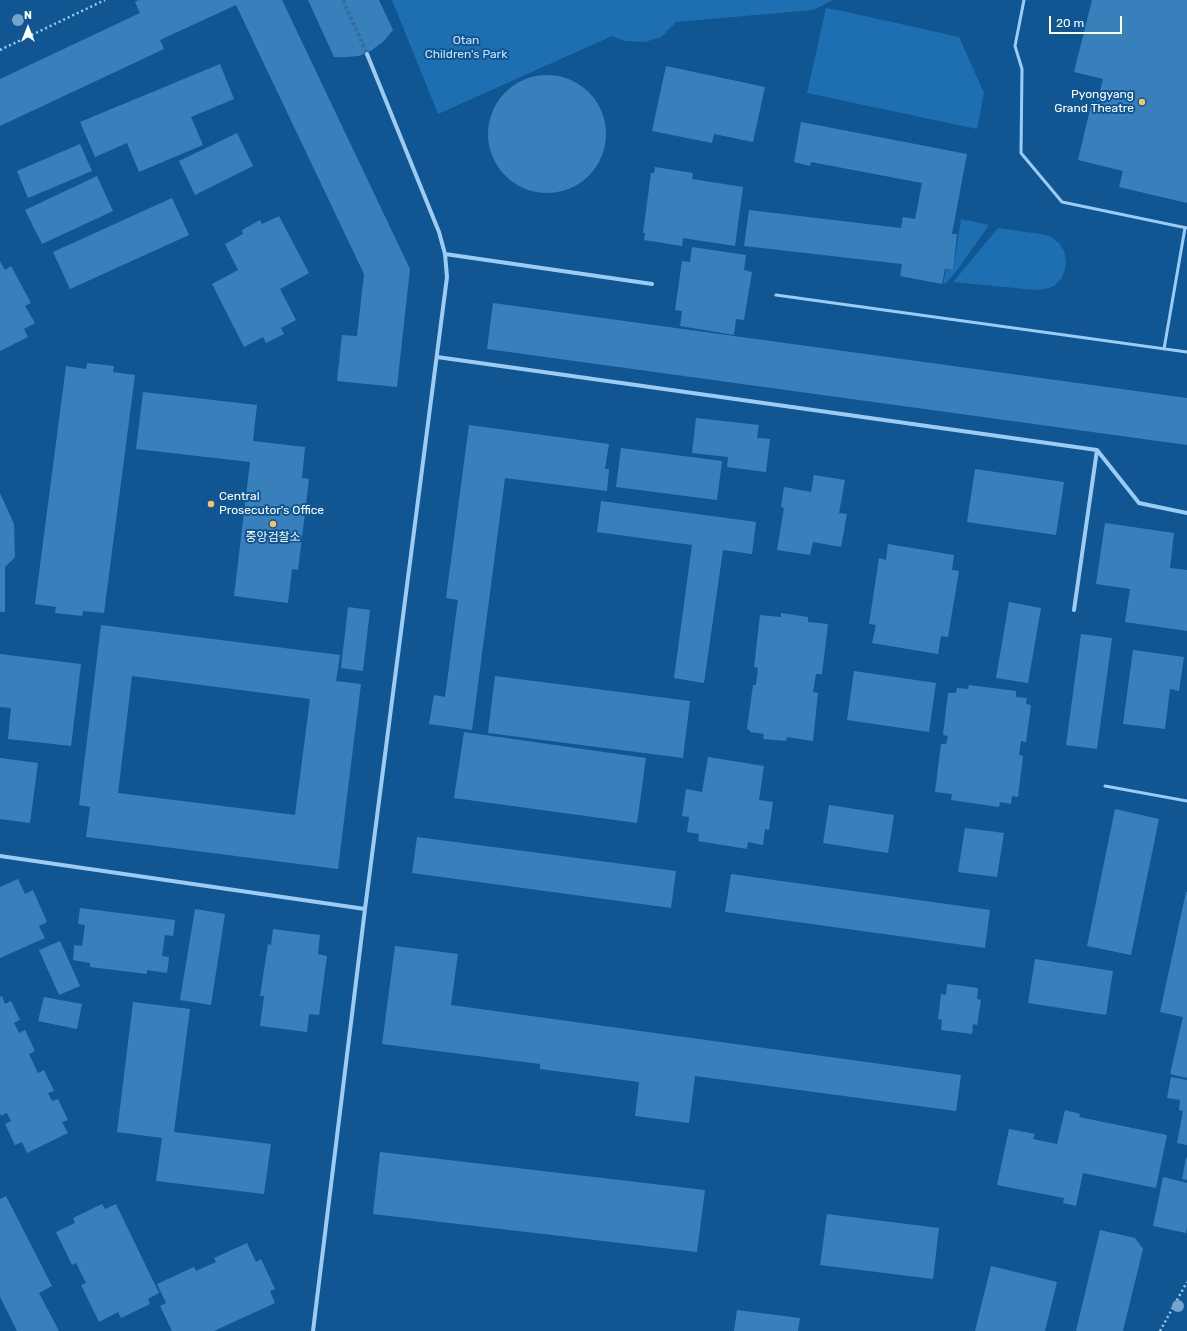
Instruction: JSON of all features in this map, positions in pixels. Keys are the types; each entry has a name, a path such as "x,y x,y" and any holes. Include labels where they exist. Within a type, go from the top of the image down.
{"street":[{"path":"313,1331 447,277 445,254 439,232 367,54"},
{"path":"445,254 652,284"},
{"path":"437,357 1098,450 1139,503 1187,513"},
{"path":"1074,610 1098,450"},
{"path":"0,856 366,909"}],"lane":[{"path":"1024,0 1015,46 1022,69 1021,153 1062,202 1186,228 1164,349"},
{"path":"776,295 1187,352"},
{"path":"1105,786 1187,801"}],"path":[{"path":"0,50 105,0"},
{"path":"1160,1331 1187,1282"}],"green space":[{"name":"Otan Children's Park","path":"392,0 833,0 813,10 676,22 661,37 645,42 625,41 612,36 438,114"},
{"path":"826,8 959,37 984,93 977,129 807,93"},
{"path":"961,219 989,225 958,269 947,282 943,284 946,270 953,270"},
{"path":"998,228 1041,234 1051,237 1059,243 1064,251 1066,261 1065,270 1061,279 1054,286 1035,290 953,282"}],"building":[{"path":"139,0 282,0 410,269 397,387 337,381 342,335 357,336 364,274 236,5 160,40 164,49 0,126 0,79 140,13 135,2"},
{"path":"308,0 379,0 393,30 384,41 372,50 359,56 334,57"},
{"name":"Pyongyang Grand Theatre","path":"1092,0 1187,0 1187,203 1119,187 1123,171 1078,160 1092,101 1097,103 1103,79 1074,72"},
{"path":"220,64 234,99 191,117 203,145 139,172 127,143 95,157 80,122"},
{"path":"666,66 765,87 753,142 714,134 712,143 652,131"},
{"path":"547,75 570,79 589,92 602,111 606,134 602,157 589,176 570,189 547,193 524,189 505,176 492,157 488,134 492,111 505,92 524,79"},
{"path":"801,122 967,154 952,234 957,234 953,270 945,269 942,284 900,276 902,264 744,246 749,210 901,228 903,217 915,219 922,183 811,162 810,166 794,162"},
{"path":"237,133 253,166 195,195 179,161"},
{"path":"80,144 92,171 28,198 17,171"},
{"path":"655,167 693,173 692,179 743,187 735,246 683,238 682,246 644,240 645,233 643,233 651,173 654,173"},
{"path":"97,176 113,211 42,244 25,210"},
{"path":"172,198 189,235 70,289 53,252"},
{"path":"279,216 309,273 280,289 296,320 281,328 284,334 266,343 263,337 244,347 212,284 238,270 225,244 243,234 242,230 260,220 262,224"},
{"path":"692,247 746,255 744,270 752,272 744,320 736,319 734,335 680,326 682,311 675,310 682,261 690,262"},
{"path":"0,261 5,270 11,266 31,303 25,306 35,323 24,329 28,337 0,351"},
{"path":"493,303 1187,398 1187,445 487,349"},
{"path":"87,363 114,366 113,372 135,375 104,613 83,611 82,616 55,613 56,607 35,604 66,366 86,369"},
{"path":"143,392 257,405 253,441 305,447 302,478 309,479 298,570 292,569 288,603 234,596 250,462 136,449"},
{"path":"696,418 759,425 757,438 770,439 766,472 727,467 728,457 692,453"},
{"path":"469,425 609,444 605,469 609,469 607,491 505,478 472,730 429,724 434,695 445,697 458,600 446,598"},
{"path":"621,448 722,461 717,500 616,487"},
{"path":"975,469 1064,482 1056,535 967,522"},
{"path":"814,475 845,480 839,513 847,514 841,547 813,542 810,555 777,550 784,508 781,507 784,487 811,492"},
{"path":"0,493 14,524 15,557 5,567 5,612 0,612"},
{"path":"601,501 756,522 752,554 723,550 704,683 674,678 692,545 597,532"},
{"path":"1105,523 1174,533 1170,568 1187,570 1187,631 1125,622 1130,589 1096,584"},
{"path":"888,544 954,555 952,570 959,571 948,637 941,636 938,654 872,643 876,625 869,624 879,558 886,560"},
{"path":"1009,602 1041,608 1028,683 996,678"},
{"path":"348,607 370,610 363,671 341,668"},
{"path":"781,613 808,617 808,622 828,624 822,674 816,674 813,692 818,693 813,741 787,737 786,741 763,739 764,734 750,732 750,730 747,729 753,685 756,685 758,668 754,667 760,615 781,617"},
{"path":"101,625 340,655 336,681 361,684 338,869 86,837 90,807 79,805","holes":["132,676 310,699 295,815 118,793"]},
{"path":"1081,634 1112,638 1097,749 1066,745"},
{"path":"1133,650 1184,657 1179,691 1170,689 1165,729 1123,724"},
{"path":"0,654 81,664 71,746 8,739 11,708 0,707"},
{"path":"854,671 936,683 929,732 847,720"},
{"path":"495,676 690,701 683,758 488,733"},
{"path":"969,685 1016,691 1016,697 1027,698 1026,704 1031,705 1026,742 1021,741 1019,755 1023,756 1018,797 1012,796 1011,804 1000,802 999,807 951,800 952,794 935,792 941,744 946,744 948,736 943,735 948,693 956,693 957,688 968,689"},
{"path":"464,732 646,758 637,823 454,798"},
{"path":"708,757 764,766 759,800 773,802 769,830 765,829 763,845 748,842 747,849 698,841 699,834 687,832 689,817 682,816 686,789 702,792"},
{"path":"0,758 38,763 30,823 0,819"},
{"path":"829,805 894,815 888,853 823,843"},
{"path":"1115,809 1159,819 1131,955 1087,946"},
{"path":"965,828 1004,833 997,877 958,872"},
{"path":"417,837 676,871 671,908 412,873"},
{"path":"731,874 990,910 985,948 725,912"},
{"path":"18,879 25,894 33,890 47,922 39,926 45,938 0,958 0,887"},
{"path":"1186,892 1187,1078 1170,1074 1183,1017 1160,1012"},
{"path":"80,908 175,920 173,936 165,935 162,956 169,957 167,973 147,970 147,974 90,967 90,963 73,960 74,945 82,946 85,925 78,924"},
{"path":"195,909 225,914 211,1005 180,1000"},
{"path":"273,929 320,935 318,954 327,956 319,1015 309,1014 307,1032 260,1026 264,996 260,996 268,944 271,945"},
{"path":"60,941 80,986 59,995 39,950"},
{"path":"395,946 458,954 451,1005 961,1075 956,1111 695,1076 689,1123 635,1116 639,1082 540,1069 540,1064 382,1044"},
{"path":"1035,959 1113,971 1106,1015 1028,1003"},
{"path":"947,984 978,988 977,999 981,1000 977,1025 973,1024 972,1034 941,1030 942,1020 938,1019 941,994 946,995"},
{"path":"2,996 5,1004 11,1001 20,1020 14,1023 19,1033 25,1030 35,1051 29,1054 38,1073 44,1070 54,1091 48,1093 52,1101 58,1099 68,1120 62,1122 68,1133 27,1153 22,1142 15,1145 5,1124 11,1121 7,1113 1,1116 0,1113 0,997"},
{"path":"44,997 82,1004 77,1029 38,1021"},
{"path":"133,1002 190,1009 174,1132 271,1144 264,1194 156,1181 162,1138 117,1132"},
{"path":"1171,1077 1187,1080 1187,1145 1177,1143 1183,1111 1179,1110 1180,1100 1167,1098"},
{"path":"1065,1110 1080,1114 1079,1117 1167,1135 1156,1188 1083,1173 1076,1206 1063,1203 1064,1198 997,1185 1009,1129 1035,1134 1033,1139 1057,1144"},
{"path":"380,1152 705,1190 697,1252 373,1214"},
{"path":"1187,1158 1187,1180 1182,1179"},
{"path":"1163,1177 1187,1183 1186,1233 1153,1226"},
{"path":"6,1196 52,1286 39,1293 59,1331 17,1331 0,1297 0,1199"},
{"path":"102,1204 105,1209 116,1204 159,1293 148,1299 150,1304 121,1318 118,1312 99,1322 81,1285 86,1283 76,1263 72,1265 56,1232 75,1223 73,1218"},
{"path":"827,1214 939,1228 933,1279 820,1265"},
{"path":"1100,1230 1135,1238 1143,1249 1123,1331 1076,1331"},
{"path":"247,1243 256,1262 261,1259 275,1289 270,1291 275,1303 214,1331 172,1331 160,1306 166,1303 157,1284 194,1267 196,1271 216,1262 214,1258"},
{"path":"991,1266 1057,1282 1045,1331 975,1331"},
{"path":"737,1310 800,1318 798,1331 734,1331"}],"tunnel":[{"path":"343,0 367,54"}],"place":[{"name":"Pyongyang Grand Theatre","path":"1142,102"},
{"name":"Central Prosecutor's Office","path":"211,504"},
{"name":"중앙검찰소","path":"273,524"}]}
